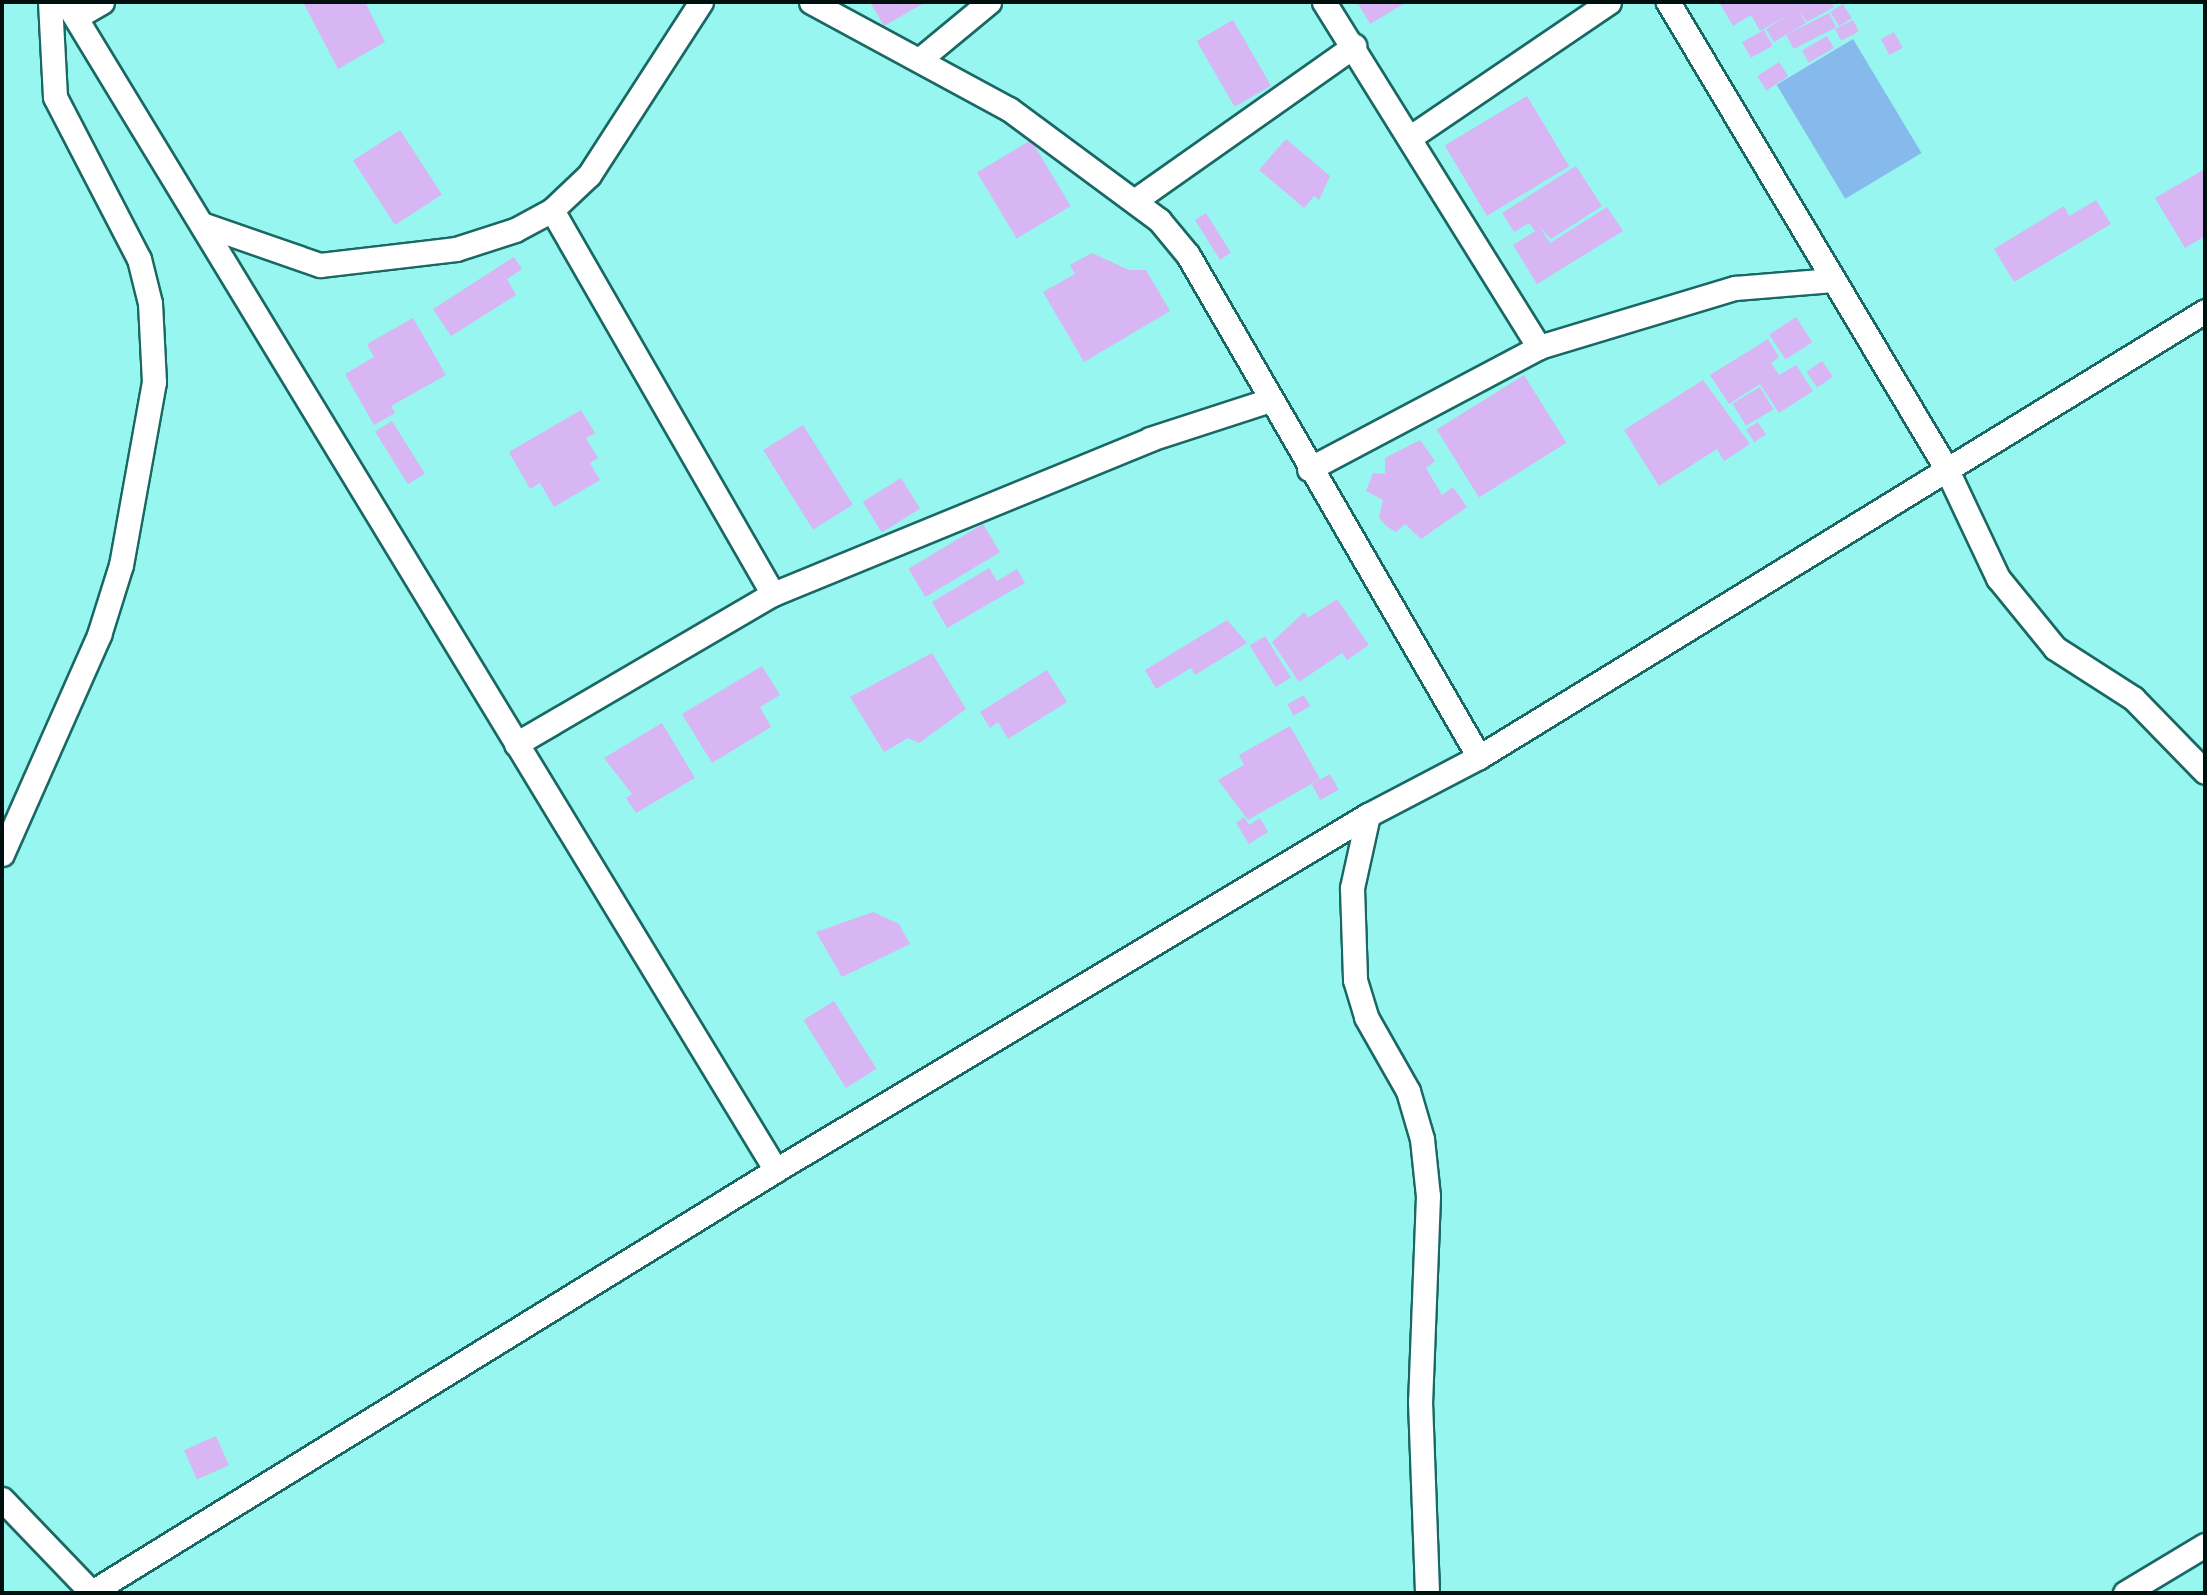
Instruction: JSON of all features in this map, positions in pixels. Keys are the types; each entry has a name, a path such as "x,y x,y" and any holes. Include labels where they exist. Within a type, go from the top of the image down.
{"street":[{"path":"2,854 99,635 121,565 154,382 149,303 139,259 55,97 50,2"},
{"path":"102,2 71,10 776,1170"},
{"path":"202,223 320,265 456,249 515,230 551,210 622,133 701,2"},
{"path":"811,2 1009,109 1137,199 1188,255 1309,469 1479,757"},
{"path":"919,61 989,2"},
{"path":"1324,2 1412,136 1539,347"},
{"path":"1412,136 1609,2"},
{"path":"1668,2 1946,468 1998,578 2055,648 2133,698 2205,772"},
{"path":"1137,199 1353,47"},
{"path":"551,210 773,594"},
{"path":"1309,469 1539,347 1735,288 1833,280"},
{"path":"2,1500 92,1593 776,1170 1368,815 1479,757 1946,468 2205,312"},
{"path":"516,744 773,594 1150,439 1270,400"},
{"path":"1368,815 1352,888 1355,980 1366,1017 1408,1091 1422,1139 1428,1196 1420,1401 1427,1593"},
{"path":"2125,1593 2205,1545"}],"water":[{"path":"1853,39 1922,153 1845,199 1777,85"}],"building":[{"path":"303,2 365,2 385,42 338,69"},
{"path":"870,2 926,2 884,26"},
{"path":"1357,2 1407,2 1370,24"},
{"path":"1719,2 1831,2 1834,7 1807,22 1798,10 1806,23 1774,42 1766,29 1788,15 1760,31 1751,15 1733,26"},
{"path":"1843,4 1852,19 1839,26 1830,12"},
{"path":"1829,13 1836,27 1793,49 1786,35"},
{"path":"1233,20 1271,86 1235,107 1197,41"},
{"path":"1853,20 1859,32 1841,41 1835,29"},
{"path":"1764,30 1773,46 1751,58 1742,42"},
{"path":"1894,32 1903,48 1890,55 1881,39"},
{"path":"1827,36 1834,48 1809,63 1802,50"},
{"path":"1779,62 1788,76 1766,90 1757,76"},
{"path":"1527,96 1569,166 1487,216 1445,145"},
{"path":"400,130 442,195 395,225 353,160"},
{"path":"1286,139 1330,176 1319,200 1314,196 1304,208 1259,170"},
{"path":"1031,140 1071,206 1017,238 977,172"},
{"path":"1576,166 1602,206 1551,239 1540,227 1550,243 1607,207 1623,231 1537,284 1513,245 1535,231 1529,223 1514,232 1502,213"},
{"path":"2205,169 2205,236 2185,248 2155,198"},
{"path":"2096,200 2111,224 2014,282 1994,249 2064,206 2069,216"},
{"path":"1206,213 1231,253 1220,260 1195,220"},
{"path":"1092,253 1129,270 1146,270 1170,311 1084,362 1043,292 1075,274 1070,265"},
{"path":"514,257 522,269 507,279 516,295 451,336 433,309"},
{"path":"1796,317 1812,342 1786,360 1769,334"},
{"path":"413,318 446,375 391,406 395,413 374,425 345,374 374,357 367,344"},
{"path":"1768,339 1779,357 1771,363 1779,375 1796,365 1813,391 1779,413 1760,384 1729,404 1710,375"},
{"path":"1822,361 1833,377 1817,387 1806,372"},
{"path":"1524,375 1566,443 1479,497 1437,430"},
{"path":"1703,380 1750,444 1724,461 1717,449 1659,486 1624,430"},
{"path":"1760,387 1773,409 1746,426 1733,403"},
{"path":"581,410 595,433 586,438 598,458 590,463 600,480 554,507 540,483 530,489 509,452"},
{"path":"392,421 425,474 408,484 375,432"},
{"path":"1758,422 1766,435 1754,442 1746,429"},
{"path":"803,425 853,505 813,530 763,450"},
{"path":"1420,440 1435,461 1426,468 1442,495 1453,487 1467,507 1421,539 1405,524 1396,532 1386,526 1379,517 1383,500 1366,491 1373,473 1385,474 1385,458"},
{"path":"901,478 920,509 882,532 863,502"},
{"path":"983,524 1000,552 925,597 908,569"},
{"path":"989,568 997,581 1017,569 1025,583 947,628 932,602"},
{"path":"1337,599 1369,645 1347,660 1342,653 1299,682 1272,642 1304,612 1308,618"},
{"path":"1227,620 1247,643 1195,675 1191,668 1156,689 1145,670"},
{"path":"1265,636 1291,678 1276,687 1250,646"},
{"path":"932,653 966,709 919,743 908,738 884,752 850,697"},
{"path":"762,666 780,695 760,707 771,727 712,763 682,714"},
{"path":"1047,670 1067,702 1008,739 998,722 990,728 980,712"},
{"path":"1304,695 1310,706 1294,716 1287,704"},
{"path":"662,723 695,778 636,813 626,798 632,794 604,758"},
{"path":"1290,726 1320,779 1248,820 1218,780 1244,765 1239,755"},
{"path":"1330,774 1339,790 1320,800 1312,784"},
{"path":"1244,817 1249,825 1260,818 1268,832 1249,844 1236,823"},
{"path":"873,912 899,924 910,944 842,977 816,932"},
{"path":"834,1001 876,1069 846,1088 803,1020"},
{"path":"216,1436 229,1465 197,1479 184,1450"}]}
